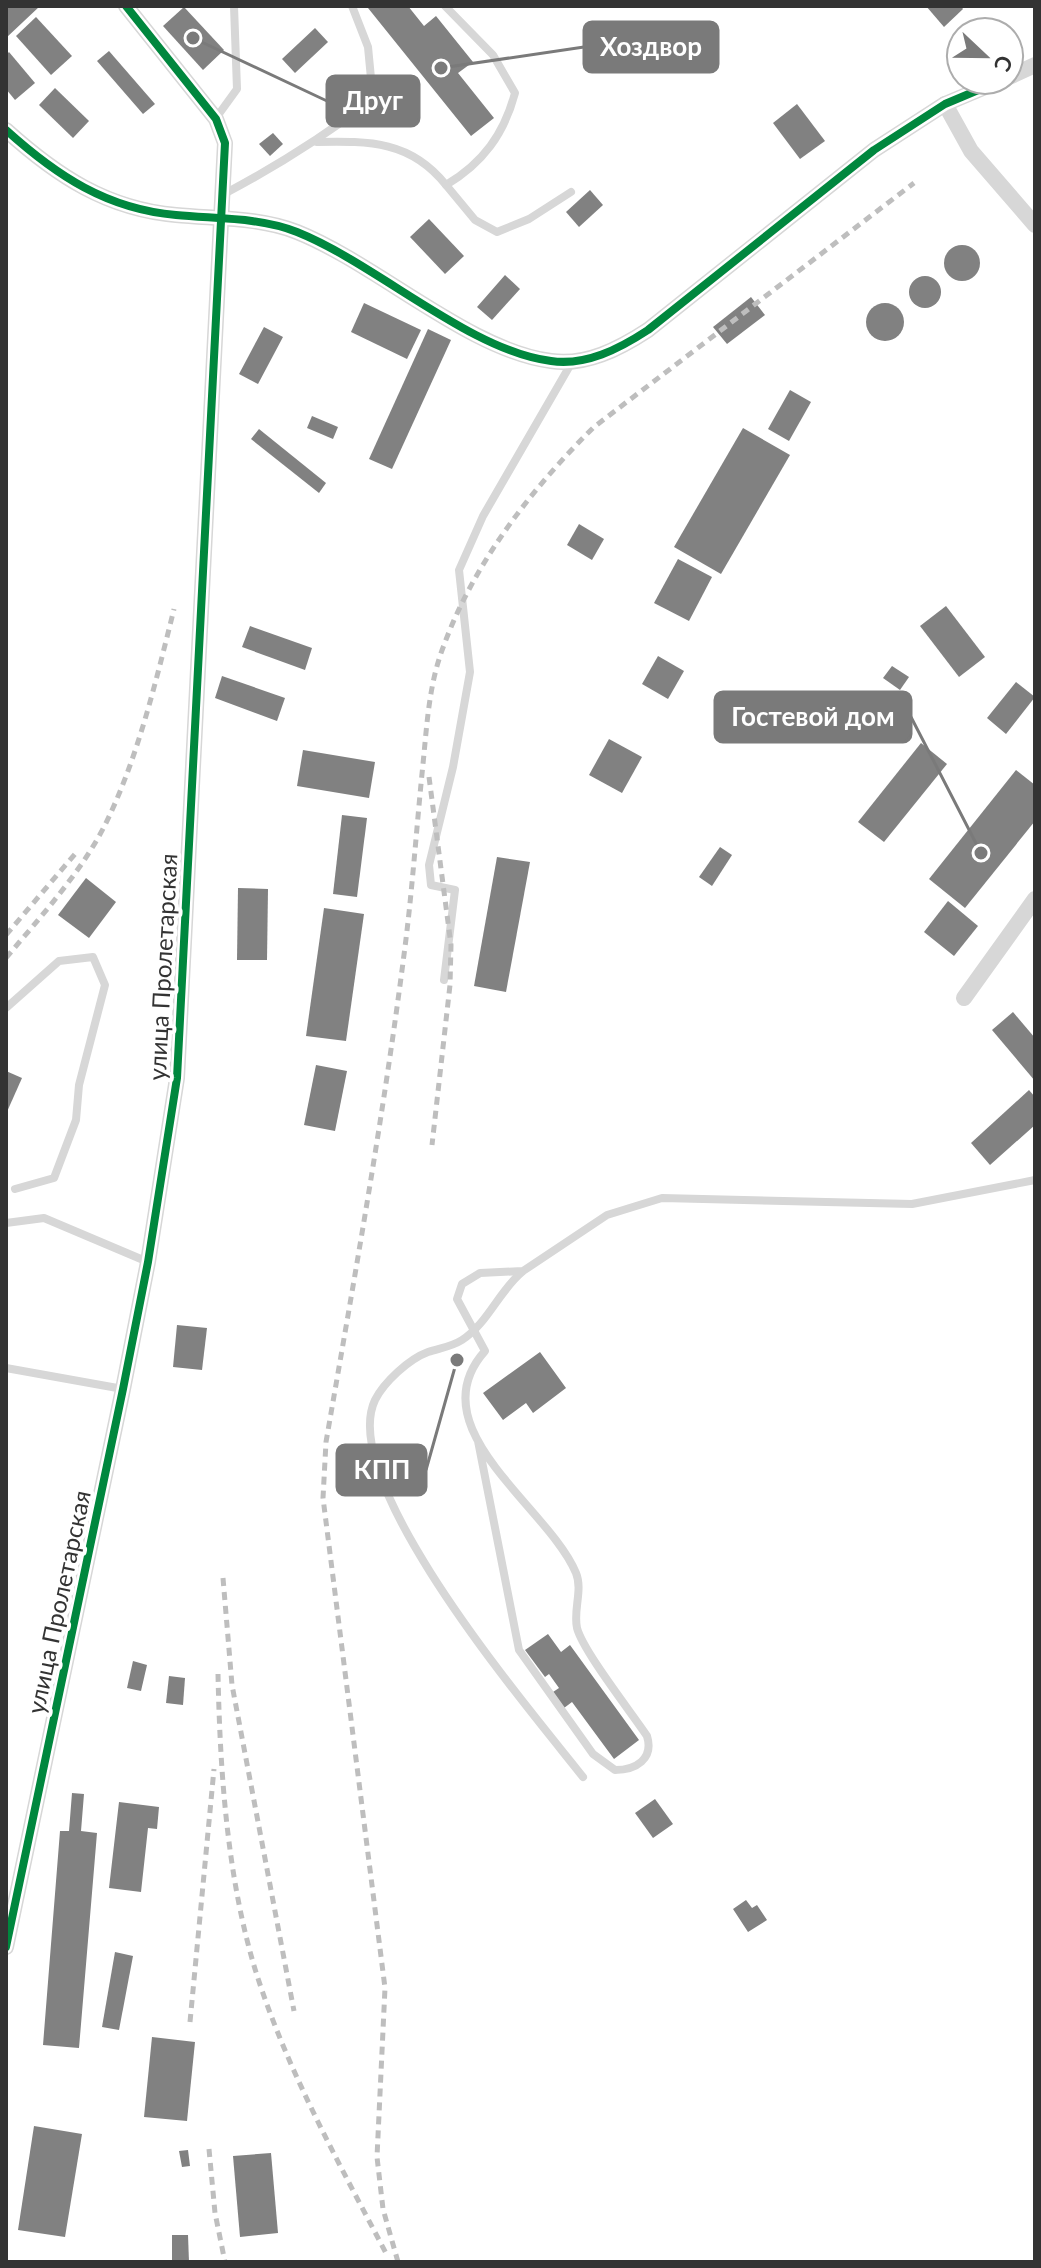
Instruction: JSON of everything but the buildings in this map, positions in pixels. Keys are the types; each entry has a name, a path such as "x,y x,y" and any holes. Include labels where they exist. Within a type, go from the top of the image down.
{"street":[{"name":"улица Пролетарская","path":"6,1947 148,1262 177,1078 225,143 216,119 126,6"},
{"path":"6,130 41,161 104,200 152,213 221,217 280,226 297,232 339,251 510,351 554,362 608,352 648,330 874,150 945,104 964,96"},
{"path":"945,104 971,151 1035,225"},
{"path":"964,998 1035,899"}],"lane":[{"path":"216,119 237,89 234,6"},
{"path":"223,195 296,150 317,142 373,99 368,47 352,6"},
{"path":"445,6 493,55 515,93 506,127 464,174 446,185"},
{"path":"317,142 365,142 405,151 428,163 475,220 497,232 529,219 571,192"},
{"path":"444,980 455,890 431,885 429,865 453,767 470,672 459,570 483,516 572,361"},
{"path":"6,1008 59,961 93,957 105,985 79,1085 76,1120 54,1178 15,1189"},
{"path":"583,1777 442,1594 389,1494 375,1452 369,1423 377,1396 417,1357 449,1347 473,1331 523,1271 607,1215 662,1198 912,1204 1035,1180"},
{"path":"6,1223 44,1218 148,1262"},
{"path":"478,1441 511,1624 519,1650 593,1754 615,1770 636,1766 647,1756 650,1746 647,1736 577,1628 577,1575 478,1441 465,1414 464,1400 471,1371 485,1351 457,1299 462,1284 480,1273 523,1271"},
{"path":"6,1368 123,1389"}],"railway":[{"path":"398,2262 383,2209 377,2157 385,1988 323,1498 326,1442 398,1002 427,719 435,674 457,615 488,556 527,501 594,427 914,183"},
{"path":"6,958 72,878 105,825 137,746 174,609"},
{"path":"429,777 451,945 450,985 432,1145"},
{"path":"6,935 75,854"},
{"path":"223,1578 232,1685 294,2011"},
{"path":"218,1674 227,1823 245,1934 255,1969 298,2080 388,2257"},
{"path":"190,2022 214,1769"},
{"path":"209,2149 215,2213 225,2262"}],"cycle path":[{"path":"6,1947 148,1262 177,1078 225,143 216,119 126,6"},
{"path":"6,130 64,176 105,198 151,212 253,221 297,232 328,246 488,341 520,354 564,362 602,354 648,330 874,150 945,104 964,96"}],"place":[{"name":"Друг","path":"193,38"},
{"name":"Хоздвор","path":"441,68"},
{"name":"Гостевой дом","path":"981,853"},
{"name":"КПП","path":"457,1360"}]}
